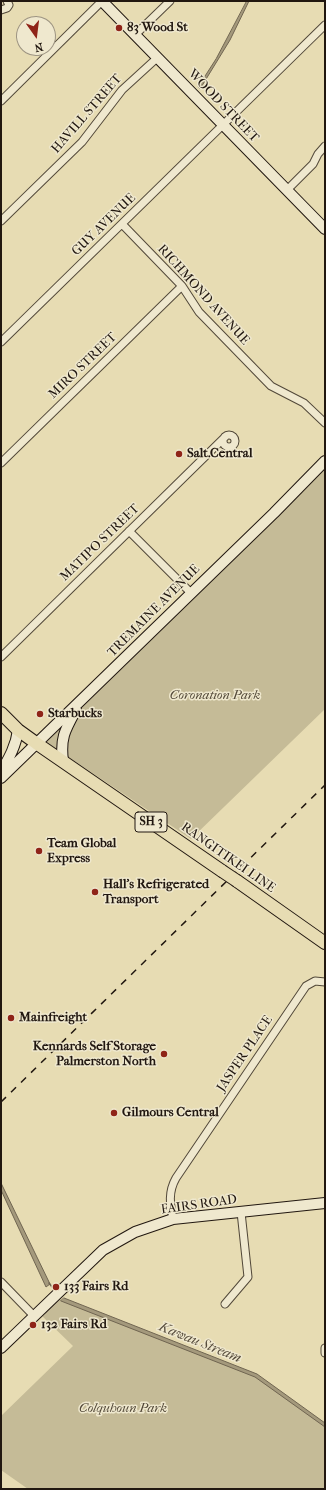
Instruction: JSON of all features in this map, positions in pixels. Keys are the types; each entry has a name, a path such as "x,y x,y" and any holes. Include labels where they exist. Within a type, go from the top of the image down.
{"highway":[{"name":"SH 3","path":"1,713 18,730 36,743"},
{"name":"RANGITIKEI LINE","path":"36,743 325,943"}],"street":[{"path":"1,10 7,8 9,5 7,1"},
{"path":"1,101 102,1"},
{"name":"WOOD STREET","path":"102,1 325,229"},
{"path":"135,35 170,1"},
{"name":"GUY AVENUE","path":"1,342 325,25"},
{"name":"HAVILL STREET","path":"1,220 82,142 122,90 157,58"},
{"path":"287,190 313,164 318,154 325,146"},
{"name":"RICHMOND AVENUE","path":"122,224 182,286 199,312 271,386 304,403 325,423"},
{"name":"MIRO STREET","path":"1,462 182,286"},
{"name":"MATIPO STREET","path":"1,657 200,462 214,446 224,440"},
{"name":"TREMAINE AVENUE","path":"1,778 325,462"},
{"path":"129,531 191,594"},
{"path":"63,761 61,747 62,738 79,703"},
{"path":"1,772 12,752 18,730"},
{"name":"JASPER PLACE","path":"173,1219 171,1207 171,1187 176,1178 306,986 315,980 325,982"},
{"name":"FAIRS ROAD","path":"1,1348 103,1250 135,1232 173,1219 325,1203"},
{"path":"225,1304 248,1278 241,1212"},
{"path":"1,1282 34,1316"},
{"path":"325,1348 325,1353"}],"green space":[{"name":"Coronation Park","path":"325,467 325,709 191,839 46,742"},
{"name":"Colquhoun Park","path":"57,1298 256,1376 325,1425 325,1489 28,1489 1,1470 1,1416 73,1346 41,1315"}],"shaded area":[{"path":"247,1 249,1 230,40 200,89 198,87 216,59"},
{"path":"1,1183 50,1284 46,1287 1,1190"},
{"path":"64,1298 257,1374 325,1423 325,1427 255,1377 61,1301"}],"waterway":[{"name":"Kawau Stream","path":"49,1283 52,1287"}],"railway":[{"path":"1,1102 325,785"}],"place":[{"name":"83 Wood St","path":"119,28"},
{"name":"Salt.Central","path":"179,454"},
{"name":"Starbucks","path":"40,714"},
{"name":"Team Global Express","path":"39,851"},
{"name":"Hall's Refrigerated Transport","path":"95,892"},
{"name":"Mainfreight","path":"11,1018"},
{"name":"Kennards Self Storage Palmerston North","path":"164,1054"},
{"name":"Gilmours Central","path":"114,1113"},
{"name":"133 Fairs Rd","path":"56,1287"},
{"name":"132 Fairs Rd","path":"33,1325"}]}
